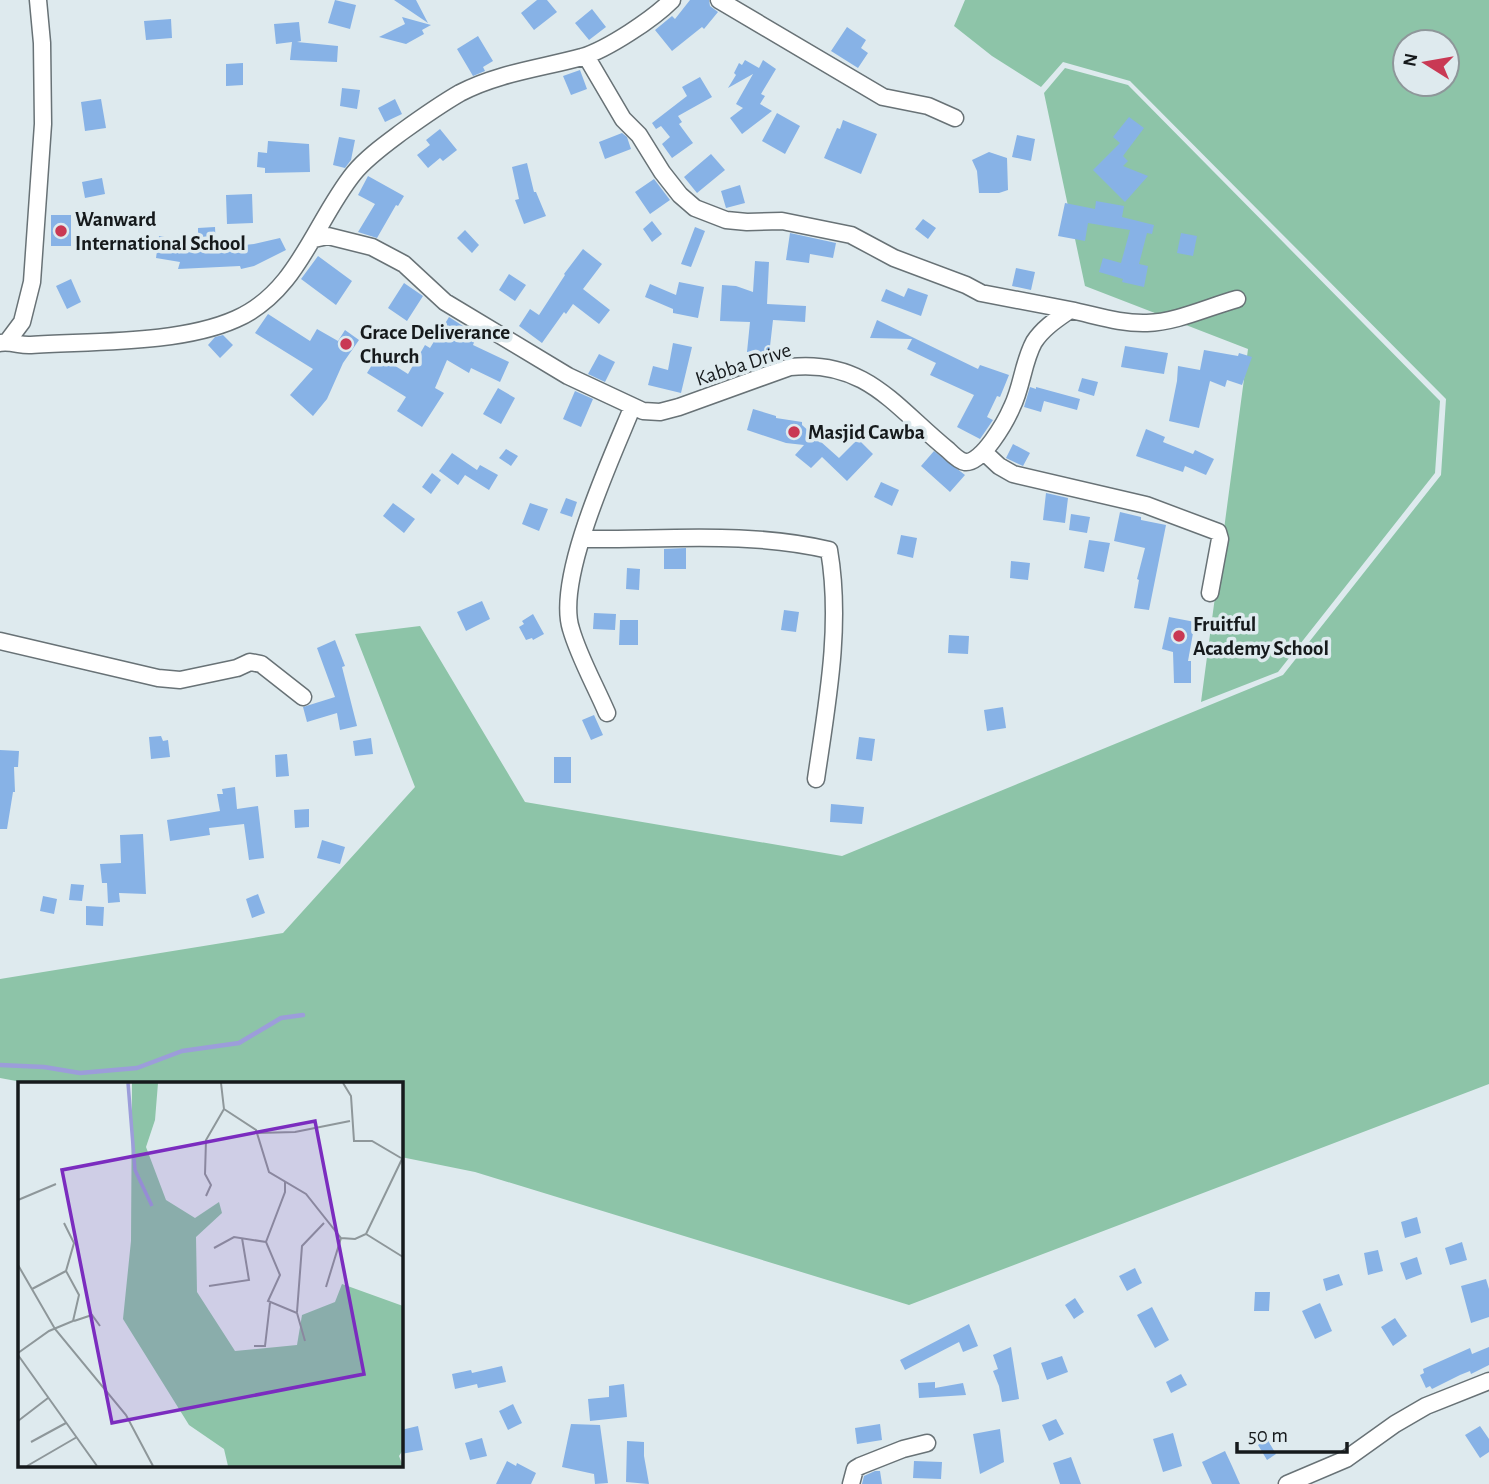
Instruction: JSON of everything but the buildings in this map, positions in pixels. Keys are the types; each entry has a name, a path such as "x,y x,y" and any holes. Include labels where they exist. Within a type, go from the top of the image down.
{"street":[{"path":"4,342 22,321 33,282 43,124 42,43 38,0"},
{"path":"4,342 27,346 130,340 214,327 239,318 275,293 314,239 337,196 356,170 403,131 461,93 515,73 586,56 632,31 672,0"},
{"path":"719,0 883,97 928,106 955,118"},
{"path":"586,56 622,118 639,135 680,195 695,208 726,220 782,220 851,235 894,258 981,293 1128,322 1147,323 1183,316 1237,299"},
{"name":"Kabba Drive","path":"314,239 328,236 372,247 404,264 445,302 568,376 632,408 660,412 790,367 809,365 853,374 874,385 922,429 965,462 974,460 984,452"},
{"path":"1070,310 1045,329 1034,343 1012,407 984,452 999,466 1021,477 1146,505 1218,532 1220,539 1210,593"},
{"path":"607,713 570,628 569,585 593,504 632,408"},
{"path":"583,539 726,538 829,550 833,624 831,663 816,779"},
{"path":"0,641 158,678 180,680 237,668 250,662 261,664 303,696"},
{"path":"1287,1484 1346,1459 1395,1424 1426,1406 1489,1381"},
{"path":"851,1484 855,1469 860,1466 903,1449 927,1443"}],"green space":[{"path":"965,0 1489,0 1489,1084 909,1305 475,1172 402,1157 402,1082 22,1082 0,1078 0,979 283,933 415,787 355,634 420,626 525,802 842,856 1283,675 1441,475 1446,399 1130,81 1063,62 1041,87 992,56 954,26"},
{"path":"1065,68 1128,85 1440,401 1435,473 1278,672 1201,702 1248,349 1085,286 1044,93"}],"waterway":[{"path":"0,1065 44,1067 80,1073 137,1068 182,1051 239,1043 281,1018 303,1015"}],"place":[{"name":"Wanward International School","path":"61,231"},
{"name":"Grace Deliverance Church","path":"346,344"},
{"name":"Masjid Cawba","path":"794,432"},
{"name":"Fruitful Academy School","path":"1179,636"}]}
